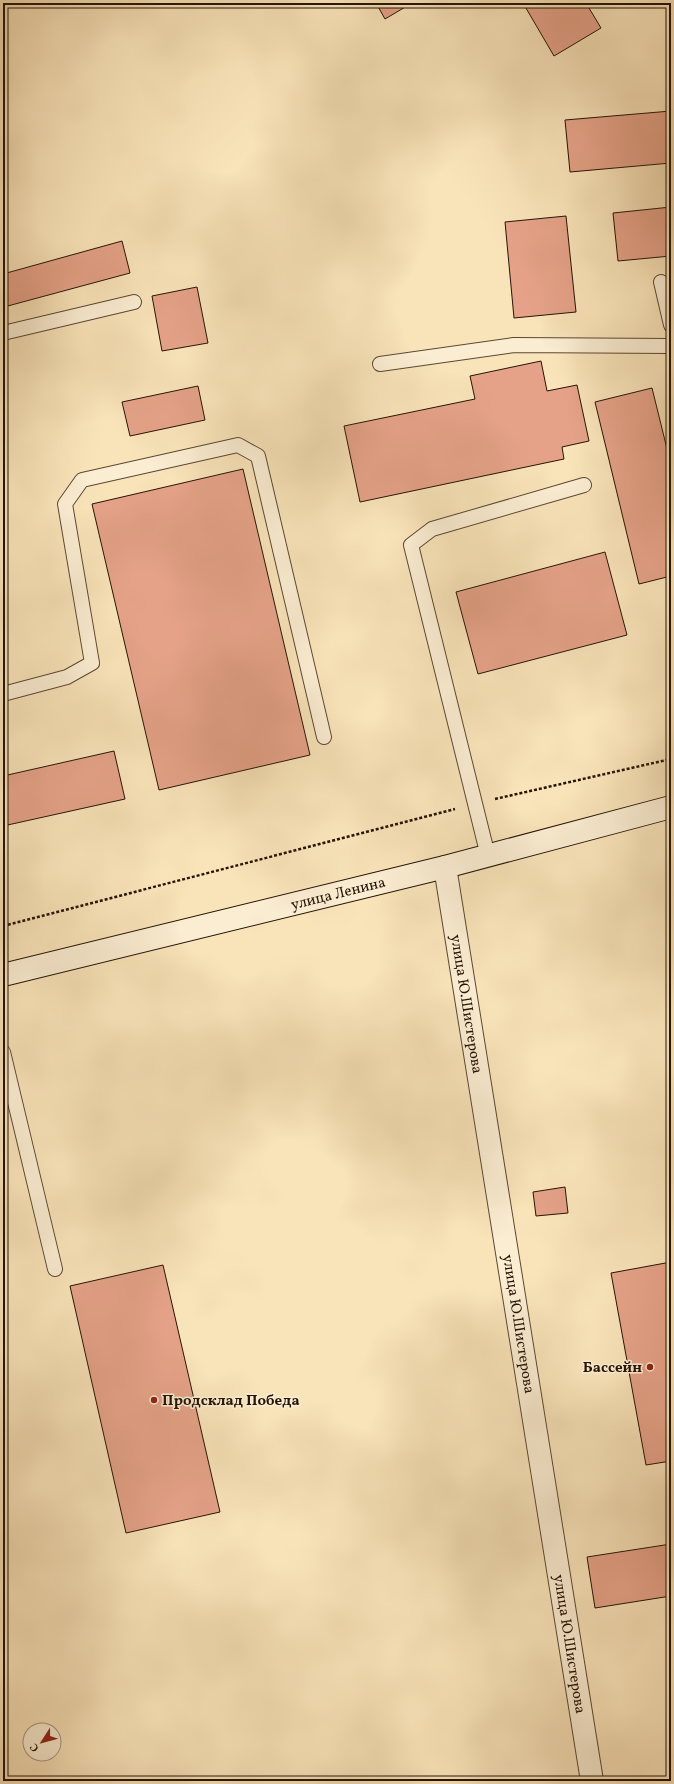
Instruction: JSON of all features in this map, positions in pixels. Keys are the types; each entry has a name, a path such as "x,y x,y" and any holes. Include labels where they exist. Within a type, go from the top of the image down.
{"street":[{"name":"улица Ленина","path":"3,974 445,867 671,807"},
{"name":"улица Ю.Шистерова","path":"445,867 592,1781"}],"lane":[{"path":"661,282 671,325"},
{"path":"3,333 134,302"},
{"path":"380,364 514,345 671,346"},
{"path":"3,694 67,677 92,663 65,504 82,480 238,444 258,456 324,737"},
{"path":"488,856 411,545 432,529 584,485"},
{"path":"3,1052 55,1269"}],"path":[{"path":"3,926 475,804 671,759"}],"building":[{"path":"376,3 412,3 385,19"},
{"path":"523,3 586,3 601,28 554,56"},
{"path":"671,111 671,163 570,172 565,120"},
{"path":"671,207 671,256 618,261 613,213"},
{"path":"566,216 576,312 514,318 505,222"},
{"path":"122,241 130,273 4,307 3,274"},
{"path":"197,287 208,343 162,351 152,296"},
{"path":"541,361 547,391 577,385 589,441 562,447 564,459 360,502 344,426 475,399 470,376"},
{"path":"198,386 205,420 130,436 122,402"},
{"path":"652,388 671,465 671,576 639,584 595,402"},
{"path":"243,469 310,755 159,790 92,504"},
{"path":"605,552 627,635 478,674 456,592"},
{"path":"114,751 125,799 3,826 3,776"},
{"path":"565,1187 568,1213 536,1216 533,1192"},
{"name":"Бассейн","path":"671,1262 671,1461 646,1465 611,1273"},
{"path":"163,1265 220,1512 126,1533 70,1286"},
{"path":"671,1544 671,1596 595,1608 587,1557"}],"place":[{"name":"Бассейн","path":"650,1367"},
{"name":"Продсклад Победа","path":"154,1400"}]}
